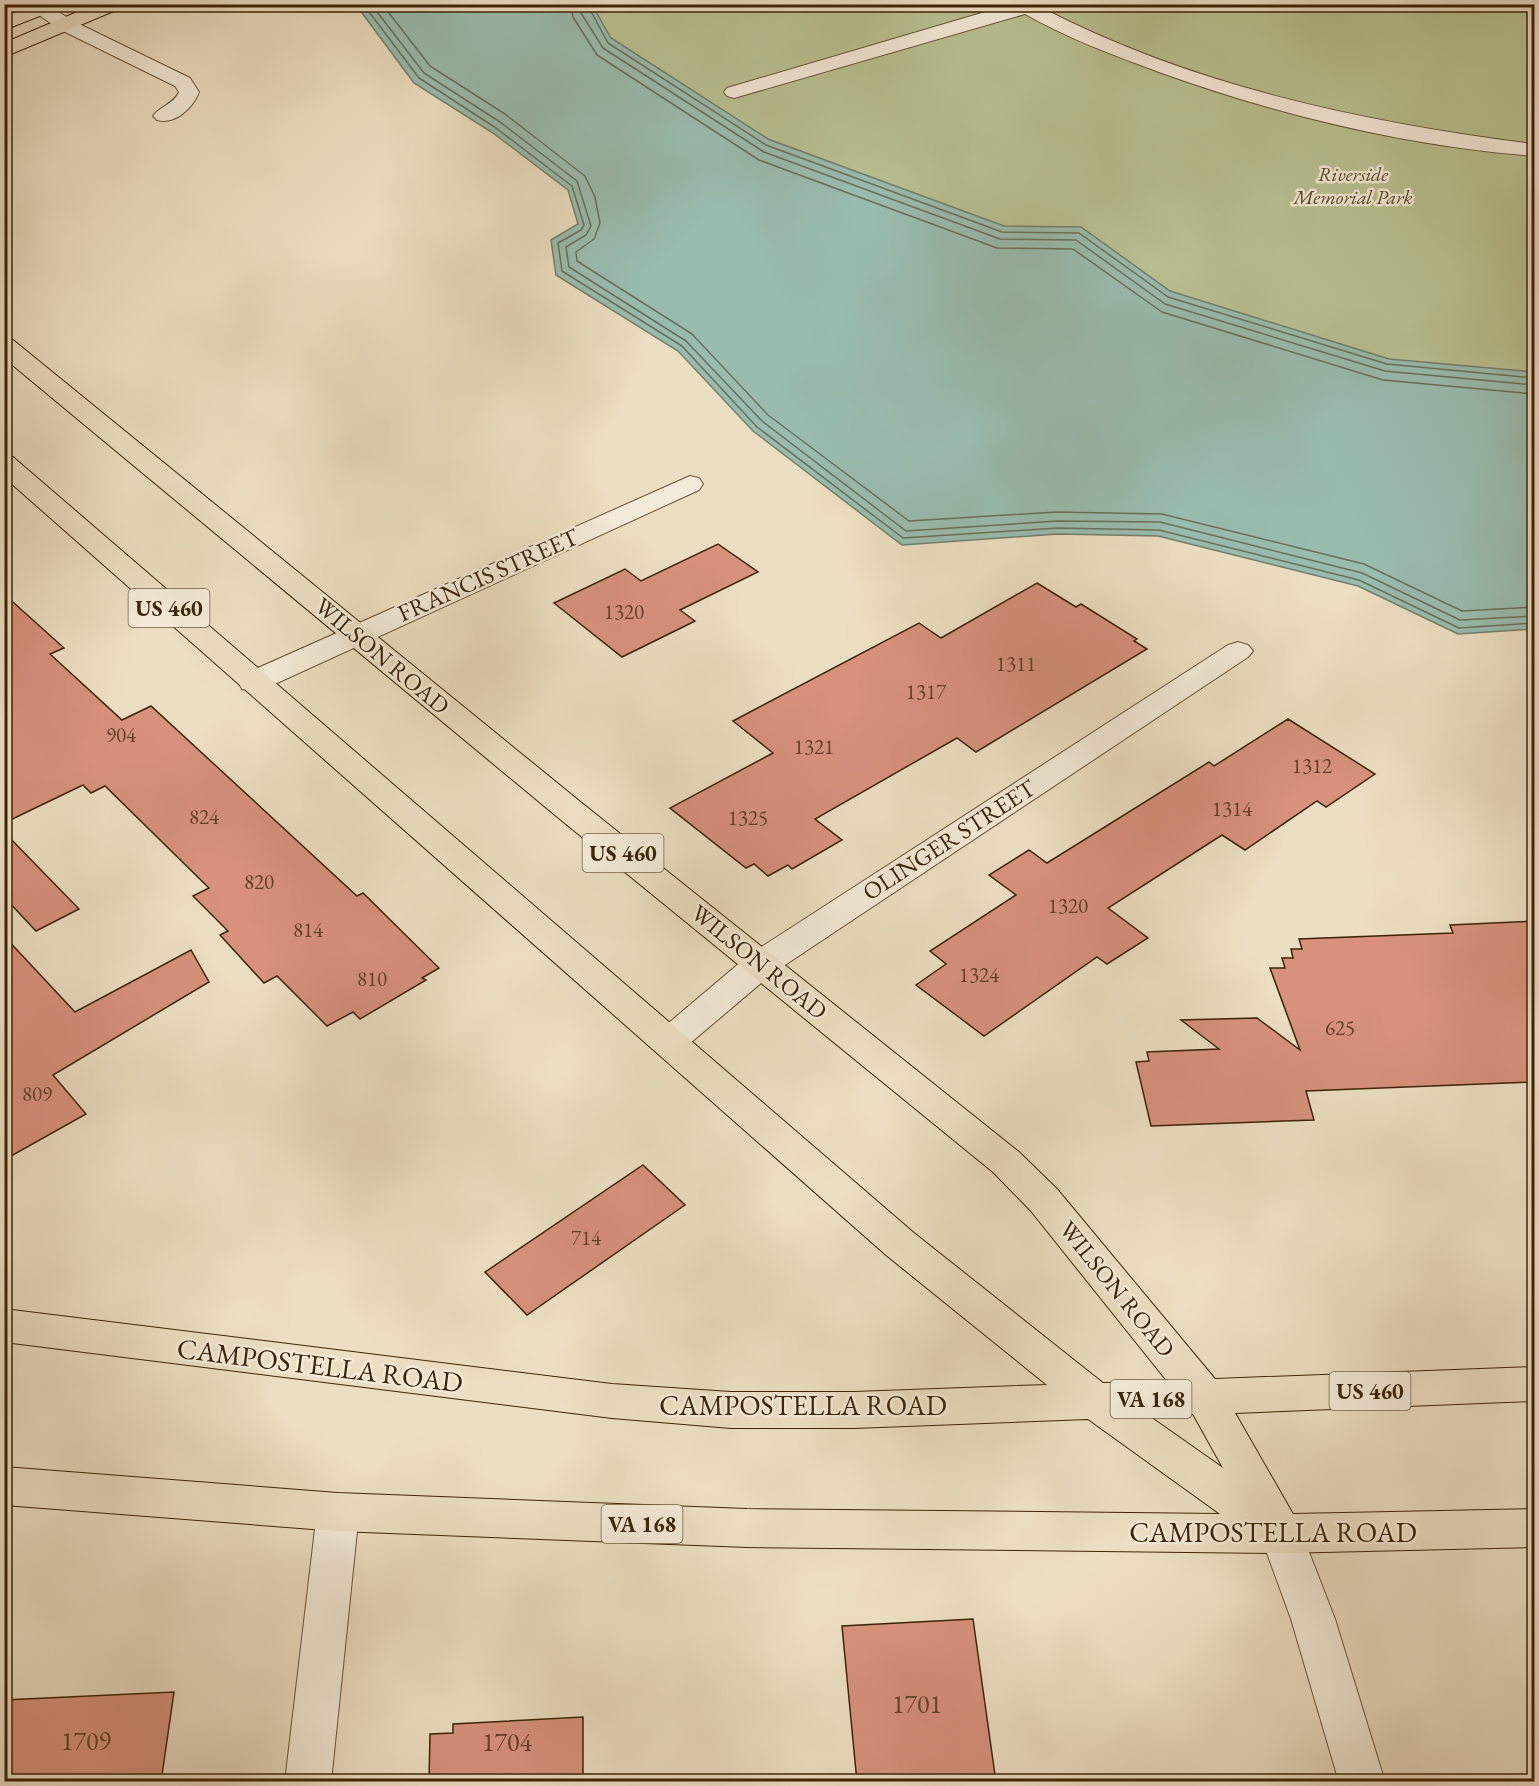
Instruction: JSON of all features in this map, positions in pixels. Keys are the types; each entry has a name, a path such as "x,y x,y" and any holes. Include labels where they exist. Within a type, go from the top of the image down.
{"main road":[{"path":"4,51 114,4"},
{"path":"4,24 41,6"},
{"name":"WILSON ROAD","path":"4,345 1021,1178 1044,1200 1205,1397 1281,1534"},
{"name":"US 460","path":"4,463 253,682 670,1041 900,1244 1096,1402 1281,1534"},
{"name":"CAMPOSTELLA ROAD","path":"4,1325 600,1400 731,1410 854,1410 1534,1384"},
{"name":"CAMPOSTELLA ROAD","path":"4,1486 338,1512 747,1528 1281,1534 1534,1528"}],"street":[{"path":"41,6 66,25 183,82 189,92 185,102 164,116"},
{"path":"734,92 1029,6 1107,46 1175,72 1249,95 1410,131 1534,150"},
{"name":"FRANCIS STREET","path":"253,682 690,484"},
{"name":"OLINGER STREET","path":"670,1041 760,963 1238,651"},
{"path":"308,1782 338,1512"},
{"path":"1281,1534 1313,1619 1362,1782"}],"green space":[{"name":"Riverside Memorial Park","path":"556,5 1534,5 1534,400 872,224"}],"water":[{"path":"356,5 592,5 611,38 768,139 1004,226 1081,227 1170,291 1389,359 1534,372 1534,629 1458,634 1358,586 1158,536 1058,534 902,545 753,431 678,351 556,275 551,240 578,224 568,190 493,133 414,83"}],"building":[{"path":"718,544 758,572 680,610 695,621 622,657 554,603 625,569 641,581"},
{"path":"1037,583 1076,607 1081,604 1137,639 1134,641 1147,649 976,752 957,738 815,819 842,840 792,869 788,865 768,876 754,864 746,868 670,808 773,753 733,721 919,623 941,638"},
{"path":"4,594 64,648 50,654 122,720 151,706 357,896 363,893 439,968 422,978 426,980 360,1019 353,1012 327,1026 277,976 264,983 220,935 228,931 193,896 209,888 105,786 91,793 83,785 4,823"},
{"path":"1288,719 1375,774 1326,807 1317,801 1245,850 1222,835 1108,908 1148,938 1107,964 1097,957 984,1036 916,985 946,964 930,951 1016,895 989,875 1029,850 1047,863 1209,762 1214,766"},
{"path":"4,832 79,909 36,931 4,897"},
{"path":"1534,921 1534,1082 1306,1091 1314,1120 1151,1126 1136,1062 1149,1061 1147,1052 1219,1049 1181,1020 1257,1018 1300,1050 1270,968 1285,968 1282,958 1293,958 1291,949 1302,949 1299,939 1453,933 1450,925"},
{"path":"4,936 75,1012 191,950 209,982 53,1075 86,1114 4,1160"},
{"path":"643,1165 685,1205 527,1315 485,1272"},
{"path":"973,1619 996,1782 857,1782 842,1626"},
{"path":"174,1692 161,1782 4,1782 4,1700"},
{"path":"583,1717 583,1782 429,1782 430,1734 453,1733 453,1724"}]}
